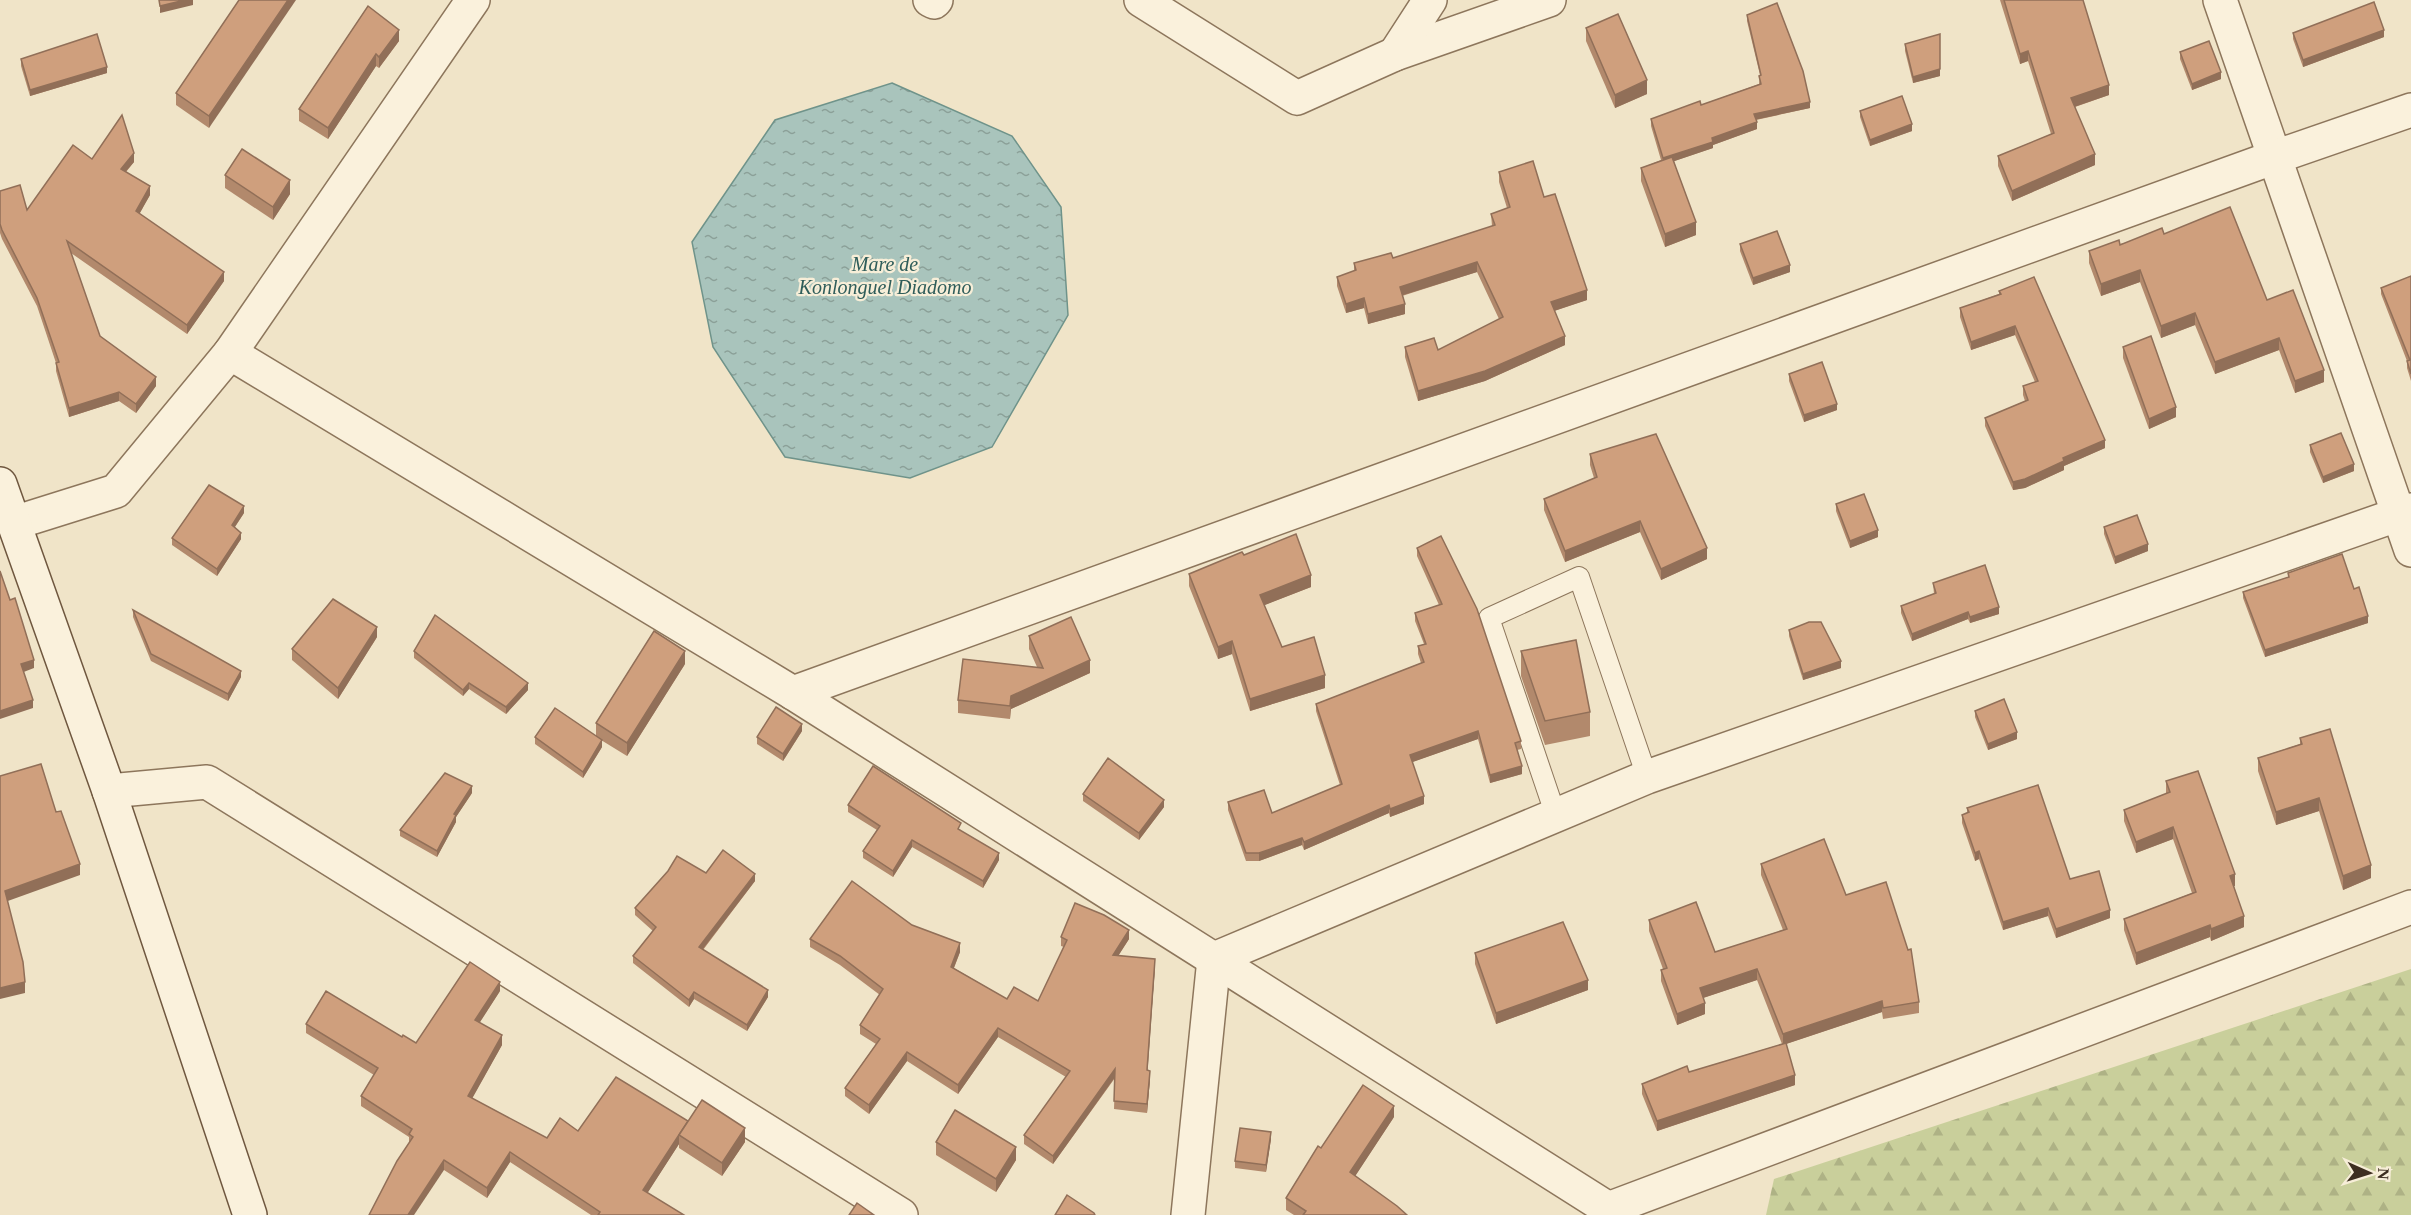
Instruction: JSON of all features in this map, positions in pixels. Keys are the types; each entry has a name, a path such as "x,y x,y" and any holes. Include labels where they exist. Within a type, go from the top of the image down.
{"street":[{"path":"7,525 116,491 230,353 473,0"},
{"path":"930,0 934,2 936,0"},
{"path":"1141,0 1297,98 1395,54 1549,0"},
{"path":"1395,54 1430,0"},
{"path":"2220,0 2404,512 2411,550"},
{"path":"793,693 2275,157 2411,110"},
{"path":"230,353 793,693 1613,1212 2411,907"},
{"path":"0,484 7,525 109,791 250,1215"},
{"path":"1214,959 1647,777 2404,512"},
{"path":"109,791 207,782 901,1215"},
{"path":"1188,1215 1214,959"}],"lane":[{"path":"1556,816 1489,618 1579,578 1647,777"}],"green space":[{"path":"2411,969 2411,1215 1766,1215 1774,1179"}],"water":[{"name":"Mare de Konlonguel Diadomo","path":"892,83 1012,136 1061,207 1068,315 992,447 910,478 785,457 713,347 692,242 775,120"}],"building":[{"path":"159,0 185,0 160,6"},
{"path":"239,0 288,0 209,116 176,93"},
{"path":"2004,0 2083,0 2109,85 2071,98 2095,154 2012,191 1998,156 2054,133 2028,51 2020,54"},
{"path":"2374,2 2384,30 2303,60 2293,33"},
{"path":"1777,3 1803,71 1810,102 1754,114 1757,122 1712,138 1713,142 1663,158 1651,119 1700,101 1701,105 1761,84 1747,15"},
{"path":"368,6 399,30 379,57 376,54 328,128 299,109"},
{"path":"1618,14 1647,80 1615,95 1586,28"},
{"path":"97,34 107,67 30,90 21,59"},
{"path":"1940,34 1940,69 1913,77 1905,44"},
{"path":"2209,41 2221,72 2192,84 2180,52"},
{"path":"1902,96 1912,124 1870,140 1860,111"},
{"path":"122,115 134,153 121,169 150,186 136,211 224,272 187,325 67,241 100,336 156,377 136,404 119,392 69,408 56,363 59,362 37,298 0,224 0,191 20,185 27,210 73,145 92,159"},
{"path":"242,149 290,180 273,207 225,175"},
{"path":"1672,157 1696,222 1665,234 1641,168"},
{"path":"1533,161 1544,197 1555,194 1587,290 1551,302 1565,336 1485,371 1418,391 1405,347 1434,338 1438,350 1503,317 1477,262 1400,287 1405,304 1368,314 1364,298 1346,304 1337,277 1356,270 1354,263 1391,253 1393,258 1495,225 1491,214 1510,207 1499,172"},
{"path":"2230,207 2267,300 2293,290 2324,370 2295,381 2279,338 2215,362 2195,313 2161,326 2140,270 2101,284 2089,251 2119,240 2120,245 2162,228 2164,234"},
{"path":"1777,231 1790,265 1753,278 1740,244"},
{"path":"2411,276 2411,374 2407,361 2410,360 2381,288"},
{"path":"2034,277 2105,440 2063,458 2064,461 2025,479 2013,482 1985,418 2028,400 2023,386 2038,381 2015,326 1971,342 1960,308 2001,294 1999,291"},
{"path":"2151,336 2176,407 2149,419 2123,347"},
{"path":"1822,362 1837,404 1804,415 1789,374"},
{"path":"2341,433 2354,464 2323,477 2310,445"},
{"path":"1656,434 1707,548 1661,569 1640,521 1565,551 1544,499 1597,477 1590,454"},
{"path":"209,485 244,506 232,525 241,533 217,569 172,538"},
{"path":"1864,494 1878,530 1850,541 1836,504"},
{"path":"2137,515 2148,544 2115,557 2104,527"},
{"path":"1296,534 1311,575 1260,595 1282,647 1314,637 1325,675 1250,699 1232,641 1218,647 1189,574 1242,552 1244,555"},
{"path":"1441,536 1477,609 1521,741 1515,743 1522,766 1490,775 1478,731 1410,755 1424,796 1390,809 1389,805 1304,842 1302,838 1259,853 1246,853 1228,802 1264,790 1272,813 1342,784 1316,704 1424,662 1418,646 1426,644 1415,613 1442,604 1417,548"},
{"path":"2342,554 2354,589 2359,587 2368,616 2265,650 2243,592 2289,577 2288,573"},
{"path":"1985,565 1999,607 1970,617 1968,612 1912,634 1901,606 1936,593 1933,583"},
{"path":"0,571 10,600 15,598 34,660 21,664 33,700 0,711"},
{"path":"333,599 377,627 338,688 292,649"},
{"path":"133,610 241,671 228,694 151,654"},
{"path":"435,615 528,683 506,707 469,683 463,690 414,651"},
{"path":"1071,617 1090,660 1011,696 1010,706 958,700 963,659 1043,668 1029,636"},
{"path":"1809,622 1821,622 1841,661 1803,674 1789,630"},
{"path":"654,631 685,651 627,743 596,723"},
{"path":"1576,640 1590,712 1545,721 1521,651"},
{"path":"2004,699 2017,732 1988,744 1975,711"},
{"path":"776,707 802,724 783,754 757,737"},
{"path":"555,708 602,740 583,772 535,737"},
{"path":"2330,729 2371,865 2343,876 2319,798 2276,812 2258,758 2302,744 2300,738"},
{"path":"1108,758 1164,800 1139,833 1083,794"},
{"path":"41,764 56,812 61,811 80,864 5,891 23,962 25,982 0,988 0,776"},
{"path":"873,766 961,823 958,829 999,853 983,881 912,840 893,871 863,851 880,826 848,805"},
{"path":"2198,771 2235,874 2230,876 2244,916 2211,929 2210,925 2136,953 2124,919 2196,892 2173,827 2136,842 2124,810 2170,792 2166,781"},
{"path":"445,773 472,786 454,814 456,815 437,851 400,830"},
{"path":"2038,785 2070,879 2099,871 2110,910 2056,929 2048,908 2003,922 1979,851 1975,853 1962,815 1969,812 1967,808"},
{"path":"1824,839 1846,895 1886,882 1908,950 1911,949 1919,1002 1883,1008 1882,1001 1783,1034 1757,969 1700,988 1705,1003 1677,1014 1661,970 1667,968 1649,920 1696,902 1715,952 1787,929 1761,864"},
{"path":"723,850 755,874 699,947 768,990 747,1025 694,992 689,1000 633,956 656,927 635,908 668,871 677,856 706,873"},
{"path":"852,881 912,925 960,943 951,967 1007,999 1014,987 1038,1001 1067,940 1061,937 1075,903 1104,915 1129,930 1113,955 1155,959 1147,1070 1150,1071 1147,1104 1114,1101 1115,1069 1053,1156 1024,1135 1070,1071 998,1028 958,1085 907,1052 869,1105 845,1088 880,1039 860,1025 883,989 840,956 810,939"},
{"path":"1563,922 1588,980 1496,1013 1475,953"},
{"path":"470,962 500,982 475,1020 502,1035 468,1096 547,1138 560,1118 578,1131 616,1077 688,1121 643,1190 684,1215 598,1215 600,1212 510,1152 487,1188 444,1160 408,1215 369,1215 397,1161 413,1137 409,1134 412,1129 361,1096 378,1068 306,1024 326,991 402,1037 403,1035 416,1043"},
{"path":"1786,1043 1795,1075 1657,1121 1642,1084 1687,1066 1689,1072"},
{"path":"1363,1085 1394,1106 1350,1172 1407,1215 1303,1215 1306,1211 1286,1198 1318,1146 1321,1148"},
{"path":"702,1100 745,1128 722,1163 679,1135"},
{"path":"955,1110 1016,1147 996,1179 936,1142"},
{"path":"1240,1128 1271,1132 1266,1165 1235,1161"},
{"path":"1067,1195 1094,1213 1095,1215 1055,1215"},
{"path":"857,1203 874,1215 849,1215"}]}
